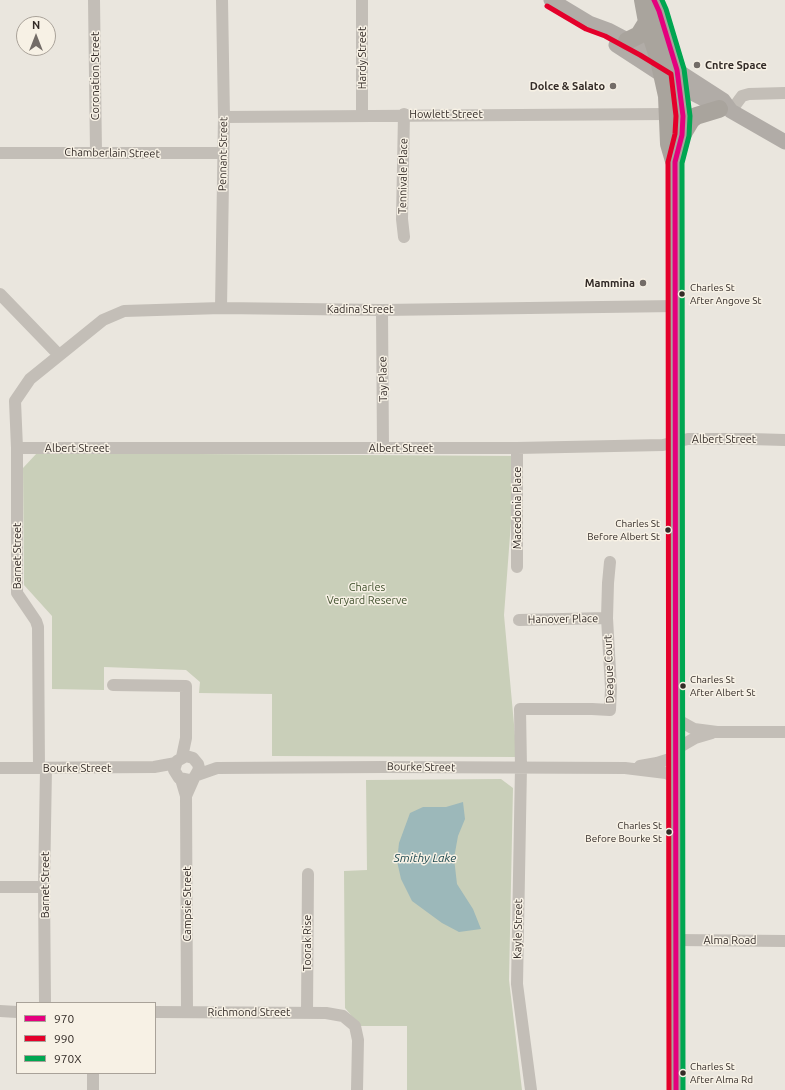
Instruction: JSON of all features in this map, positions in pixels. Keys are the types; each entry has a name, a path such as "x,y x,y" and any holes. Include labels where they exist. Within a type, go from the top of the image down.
{"highway":[{"path":"643,0 647,22 669,73 682,116 682,135 675,162 677,778 676,1090"},
{"path":"654,0 659,11 669,73 667,96 669,144 675,162"},
{"path":"627,41 638,35 647,22"},
{"path":"682,135 691,120 696,116 725,110"}],"main road":[{"path":"551,0 589,23 608,30 644,49 669,73 700,97 785,142"},
{"path":"589,23 605,38 669,73"}],"street":[{"name":"Coronation Street","path":"94,0 96,152"},
{"name":"Pennant Street","path":"221,308 224,117 222,0"},
{"name":"Hardy Street","path":"362,0 362,115"},
{"path":"725,110 742,96 749,94 785,93"},
{"name":"Howlett Street","path":"224,117 404,114 668,114"},
{"name":"Tennivale Place","path":"404,114 402,219 404,237"},
{"name":"Chamberlain Street","path":"0,153 223,153"},
{"path":"0,294 59,355"},
{"name":"Kadina Street","path":"59,355 103,320 124,311 221,308 382,310 676,306"},
{"name":"Tay Place","path":"382,310 383,448"},
{"name":"Barnet Street","path":"45,1002 43,768 38,627 36,621 17,594 17,448 15,401 30,379 59,355"},
{"name":"Albert Street","path":"17,448 518,448 663,445 688,439 785,440"},
{"name":"Macedonia Place","path":"517,567 518,448"},
{"name":"Deague Court","path":"521,767 520,709 592,708 610,710 611,688 607,618 610,562"},
{"name":"Hanover Place","path":"519,620 607,618"},
{"path":"113,685 186,686 187,759"},
{"path":"676,719 694,729 717,732 785,732"},
{"name":"Bourke Street","path":"625,768 649,765 676,753 695,738 717,732"},
{"path":"187,759 199,768 195,777 188,780 179,778 174,770 187,759"},
{"name":"Bourke Street","path":"0,768 154,767 187,759 217,768 625,768 666,773 677,778"},
{"name":"Bourke Street","path":"154,767 169,771 179,778"},
{"name":"Kayle Street","path":"521,767 517,984 531,1090"},
{"name":"Bourke Street","path":"195,777 217,768"},
{"name":"Campsie Street","path":"186,796 195,777"},
{"name":"Campsie Street","path":"179,778 186,796 187,1012"},
{"name":"Toorak Rise","path":"307,1012 308,874"},
{"path":"0,887 44,887"},
{"name":"Alma Road","path":"676,940 785,941"},
{"path":"0,1012 16,1012"},
{"name":"Richmond Street","path":"156,1012 307,1012 343,1016 354,1026 358,1040 357,1090"},
{"path":"93,1074 93,1090"}],"green space":[{"name":"Charles Veryard Reserve","path":"37,453 516,456 504,615 517,757 272,756 272,694 199,693 200,682 186,670 104,667 104,690 52,689 52,616 24,585 23,468"},
{"path":"501,779 513,788 509,980 522,1090 407,1090 407,1026 360,1026 345,1008 344,871 367,870 366,780"}],"water":[{"name":"Smithy Lake","path":"463,802 465,819 458,836 454,858 457,884 473,909 481,929 459,932 442,923 412,901 401,879 397,861 399,843 410,813 423,807 446,807"}],"transit line":[{"name":"970","path":"654,0 659,11 677,70 683,116 682,135 675,162 676,1090"},
{"name":"970X","path":"662,0 684,69 690,116 689,136 682,163 683,1090"},
{"name":"990","path":"547,6 586,29 605,36 640,55 671,74 676,116 675,134 668,162 669,1090"}],"place":[{"name":"Cntre Space","path":"697,65"},
{"name":"Dolce & Salato","path":"613,86"},
{"name":"Mammina","path":"643,283"},
{"name":"Charles St After Angove St","path":"682,294"},
{"name":"Charles St Before Albert St","path":"668,530"},
{"name":"Charles St After Albert St","path":"683,686"},
{"name":"Charles St Before Bourke St","path":"669,832"},
{"name":"Charles St After Alma Rd","path":"683,1073"}]}
